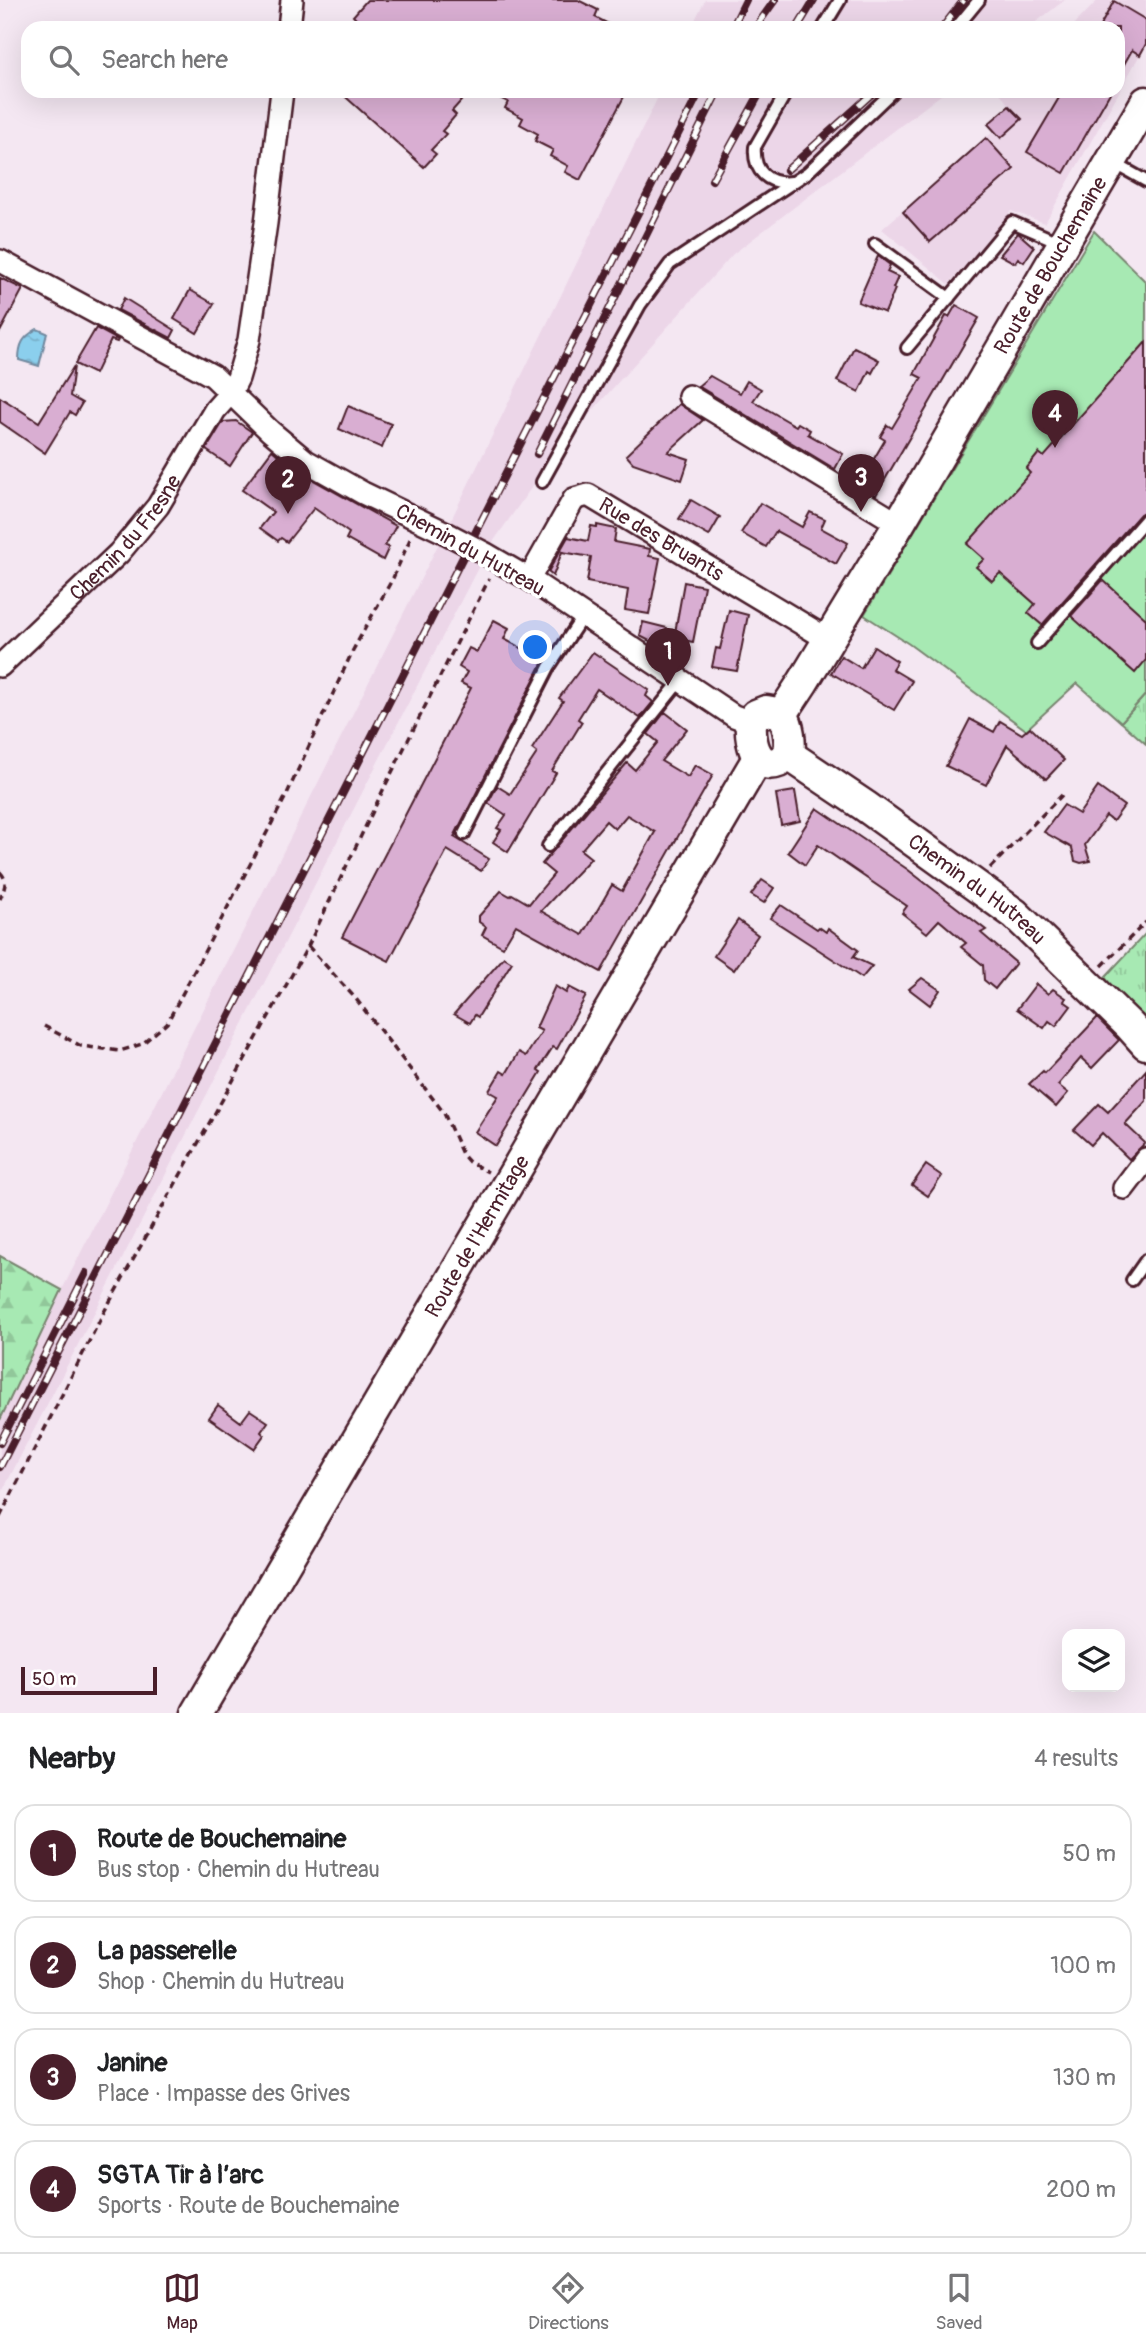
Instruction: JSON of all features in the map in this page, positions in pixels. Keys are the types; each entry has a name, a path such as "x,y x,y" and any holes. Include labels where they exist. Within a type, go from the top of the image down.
{"street":[{"path":"290,21 292,0"},
{"name":"Chemin du Fresne","path":"0,666 119,553 158,506 215,410 231,392 242,368 249,340 281,98"},
{"name":"Route de Bouchemaine","path":"782,714 899,524 1146,102"},
{"name":"Chemin du Hutreau","path":"0,261 213,376 306,461 363,493 492,557 734,716 751,722"},
{"path":"690,396 899,524"},
{"name":"Rue des Bruants","path":"529,579 574,499 588,495 828,640"},
{"path":"766,710 782,714 786,719 791,745 789,755 782,761 765,762 754,752 751,722 756,715 766,710"},
{"name":"Chemin du Hutreau","path":"789,755 1015,914 1146,1044"},
{"name":"Route de l'Hermitage","path":"197,1713 758,758"},
{"path":"1124,1188 1146,1159"}],"lane":[{"path":"827,21 839,0"},
{"path":"962,21 979,0"},
{"path":"783,98 755,147 754,155 765,176 778,183 792,182"},
{"path":"542,482 640,305 670,264 807,173 885,98"},
{"path":"1112,162 1146,181"},
{"path":"906,348 1012,222 1063,244"},
{"path":"875,244 949,298"},
{"path":"1037,643 1146,519"},
{"path":"464,834 549,667 583,616"},
{"path":"548,846 680,681"},
{"path":"1132,1280 1146,1260"}],"path":[{"path":"44,1026 80,1046 120,1051 142,1044 167,1023 286,796 353,650 393,578 419,520"},
{"path":"0,1517 104,1312 308,946 492,557"},
{"path":"974,885 1062,795"},
{"path":"0,872 4,876 6,886 0,899"},
{"path":"1085,982 1146,922"},
{"path":"308,946 356,999 444,1113 462,1154 469,1162 507,1183"}],"shaded area":[{"path":"705,0 1065,0 1037,21 694,21"},
{"path":"1098,0 1146,0 1146,44 1125,81 1125,21 1078,21"},
{"path":"658,98 937,98 733,254 560,447 488,549 447,528"},
{"path":"1004,98 1116,98 1045,223 1011,211 949,284 882,229 994,131 988,124 1009,106"},
{"path":"442,537 483,558 0,1496 0,1420 62,1290"}],"green space":[{"path":"1094,231 1146,282 1146,694 1121,722 1077,683 1026,730 909,644 864,615"},
{"path":"1146,694 1146,744 1121,722"},
{"path":"1146,933 1146,1023 1121,1000 1105,977"},
{"path":"0,1256 62,1290 0,1420"}],"water":[{"path":"37,329 47,333 39,366 19,360 23,342"}],"building":[{"path":"367,0 578,0 598,10 595,17 603,21 356,21 353,16"},
{"path":"1114,1 1146,20 1146,44 1140,55 1132,50 1125,62 1125,21 1103,21"},
{"path":"347,98 464,98 452,111 456,115 442,131 446,134 431,150 436,154 424,167"},
{"path":"500,98 623,98 580,180 565,172 568,166 550,156 553,150 535,141 538,134 520,124 523,118 505,108 508,102"},
{"path":"1059,98 1107,98 1064,173 1027,152"},
{"path":"1009,106 1022,119 1001,138 988,124"},
{"path":"986,138 1014,169 930,242 903,212"},
{"path":"1018,233 1034,247 1024,262 1018,258 1015,263 1000,255"},
{"path":"878,256 890,265 887,272 898,277 885,313 858,302"},
{"path":"0,278 23,289 0,332"},
{"path":"190,290 214,304 197,333 174,319"},
{"path":"124,298 175,330 171,338 118,310"},
{"path":"956,305 979,318 876,495 859,484 885,440 880,437 887,425 892,428 922,378 914,374 946,316 949,317"},
{"path":"96,328 118,340 111,340 95,374 75,364"},
{"path":"1146,342 1146,511 1140,514 1042,625 1028,613 1035,604 1000,573 992,581 976,567 984,559 967,544 1030,473 1026,469 1039,453 1044,457"},
{"path":"854,347 879,360 872,373 869,371 859,392 837,381"},
{"path":"74,366 70,396 82,403 75,415 70,412 45,453 0,422 0,397 39,422"},
{"path":"710,376 740,393 747,381 761,389 753,401 796,426 798,423 810,430 808,434 843,454 835,469 698,386"},
{"path":"679,404 703,420 668,452 689,459 682,480 633,463 626,455"},
{"path":"348,406 391,424 382,448 339,429"},
{"path":"236,421 252,432 230,466 206,450 223,422"},
{"path":"272,450 299,472 396,526 385,546 389,547 383,560 346,539 349,533 314,508 287,542 281,538 278,541 260,528 273,512 242,490"},
{"path":"691,500 720,517 709,536 679,519"},
{"path":"760,503 802,527 810,512 825,519 821,528 848,543 836,564 776,531 766,547 741,533"},
{"path":"591,526 616,529 614,542 650,549 649,556 660,558 649,614 625,610 628,590 587,582 591,557 562,552 553,576 548,572 569,535 568,537 588,541"},
{"path":"1103,580 1146,619 1146,660 1135,673 1071,616"},
{"path":"684,582 704,586 693,642 674,638"},
{"path":"729,610 748,615 737,671 712,667 716,648 720,649"},
{"path":"494,620 509,628 504,639 544,660 454,837 489,859 481,871 447,850 389,961 342,937 471,688 461,683 467,672 459,667 469,648 477,652"},
{"path":"643,622 667,628 663,648 640,636"},
{"path":"874,646 897,661 892,669 912,681 894,710 831,673 841,656 861,668"},
{"path":"593,652 649,690 646,696 653,702 640,718 597,689 578,719 582,722 552,771 556,773 508,852 493,842 501,830 497,828 506,815 488,803 497,786 510,794 537,753 532,749 563,701 559,698"},
{"path":"665,712 687,729 661,761 688,777 695,765 713,775 601,972 516,925 503,947 482,935 486,927 479,922 479,916 501,891 529,904 554,874 542,864 627,763 635,770 658,742 648,734","holes":["627,815 655,832 622,891 612,885 583,935 541,911 591,858 581,850 606,821 615,829"]},
{"path":"970,719 994,732 1000,721 1022,734 1030,727 1064,760 1046,779 1007,745 986,785 946,766"},
{"path":"1098,787 1124,806 1113,821 1106,816 1085,845 1090,861 1081,863 1075,861 1072,848 1044,832 1064,805 1079,814"},
{"path":"795,791 800,821 781,825 776,794"},
{"path":"817,808 907,869 986,930 981,933 1016,963 995,989 984,980 983,965 961,947 966,943 939,920 927,933 902,913 907,906 818,845 805,865 788,852"},
{"path":"762,880 774,888 764,903 751,895"},
{"path":"781,905 817,929 819,927 826,932 828,928 858,950 853,957 872,966 862,978 770,918"},
{"path":"738,920 758,935 734,970 714,956"},
{"path":"504,957 512,962 478,1017 475,1015 470,1023 454,1014"},
{"path":"922,978 940,990 930,1005 909,989"},
{"path":"1036,984 1048,994 1053,989 1066,998 1064,1001 1071,1006 1056,1026 1049,1021 1044,1028 1017,1009"},
{"path":"555,986 566,993 569,987 586,996 557,1049 553,1047 538,1070 541,1072 496,1146 475,1132 498,1096 489,1091 501,1071 506,1074 519,1052 526,1056 542,1031 536,1028"},
{"path":"1097,1018 1119,1040 1092,1068 1081,1058 1058,1085 1068,1093 1056,1107 1029,1084 1043,1071 1045,1073"},
{"path":"1146,1070 1146,1101 1125,1124 1145,1143 1129,1159 1102,1133 1091,1145 1074,1130 1099,1104 1108,1112"},
{"path":"926,1165 942,1176 928,1196 912,1185"},
{"path":"218,1405 241,1422 250,1410 268,1422 261,1432 264,1435 254,1449 209,1418"}],"railway":[{"path":"736,21 746,0"},
{"path":"760,21 775,0"},
{"path":"801,21 814,0"},
{"path":"948,21 964,0"},
{"path":"0,1467 696,98"},
{"path":"537,454 715,98"},
{"path":"712,180 757,98"},
{"path":"787,170 867,98"},
{"path":"0,1443 86,1273"}],"place":[{"name":"SGTA Tir à l’arc","path":"1055,448"},
{"name":"Janine","path":"861,512"},
{"name":"La passerelle","path":"288,514"},
{"name":"Route de Bouchemaine","path":"668,686"}]}
